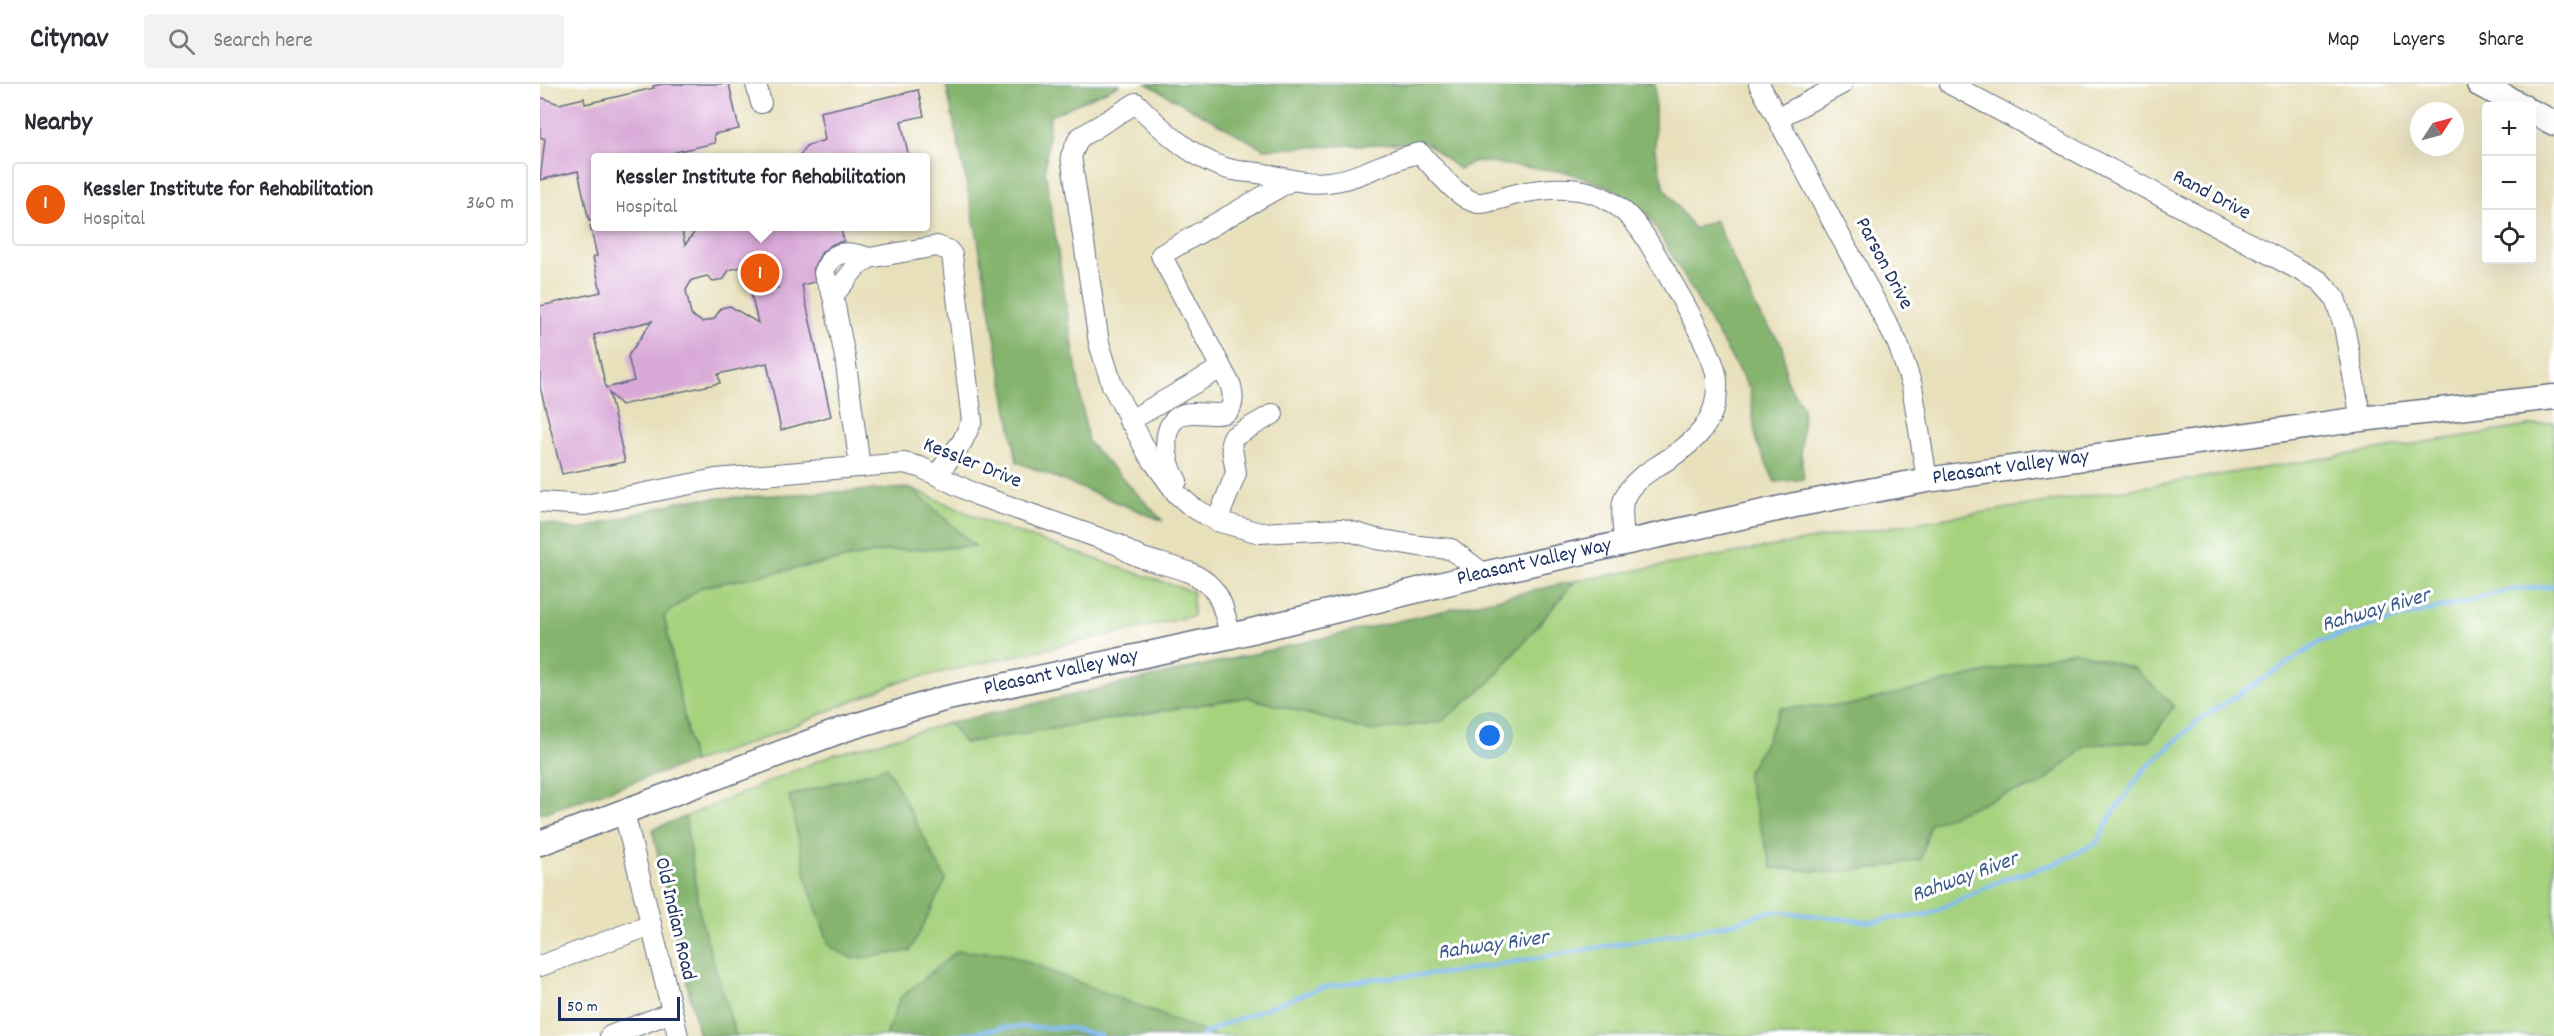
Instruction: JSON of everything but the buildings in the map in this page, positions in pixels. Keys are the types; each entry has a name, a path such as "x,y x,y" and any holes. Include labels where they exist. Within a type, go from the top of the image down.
{"main road":[{"path":"2479,84 2514,102"},
{"path":"2536,114 2554,123"},
{"name":"Pleasant Valley Way","path":"540,843 845,729 943,699 1231,636 1484,574 1795,506 1926,480 2361,419 2554,397"}],"street":[{"name":"Parson Drive","path":"1759,84 1898,344 1911,386 1926,480"},
{"path":"1778,118 1842,84"},
{"name":"Rand Drive","path":"1950,84 2320,281 2335,298 2344,326 2361,419"},
{"path":"1484,574 1450,549 1419,546 1342,529 1260,533 1217,521 1192,507 1177,494 1148,454 1112,385 1096,323 1071,156 1078,138 1136,104 1166,134 1195,153 1231,170 1266,174 1290,181 1328,182 1360,175 1403,157 1420,153 1457,192 1478,203 1547,188 1586,190 1612,200 1630,216 1648,241 1709,352 1717,379 1715,401 1708,422 1702,430 1690,445 1638,478 1623,500 1624,544"},
{"path":"1192,507 1173,476 1165,449 1168,428 1180,415 1224,414 1231,406 1233,397 1231,386 1161,255 1290,181"},
{"path":"860,467 845,357 833,296 856,267 869,258 937,246 948,250 952,255 972,421 962,442 937,475"},
{"path":"1130,421 1221,368"},
{"path":"1217,521 1236,473 1231,442 1233,437 1274,414"},
{"name":"Kessler Drive","path":"540,502 585,505 716,478 904,463 937,475 977,495 1119,545 1131,554 1203,580 1213,588 1219,600 1231,636"},
{"name":"Old Indian Road","path":"624,812 678,1036"},
{"path":"540,966 651,925"},
{"path":"610,1036 672,1012"}],"green space":[{"path":"946,84 1121,84 1050,116 1045,171 1088,442 1163,521 1017,462 976,229"},
{"path":"1147,84 1655,84 1655,151 1665,189 1694,229 1715,220 1759,314 1783,346 1786,380 1803,408 1801,453 1804,479 1775,482 1756,441 1750,390 1649,216 1610,187 1566,172 1475,161 1459,169 1425,142 1264,149"},
{"path":"2554,422 2554,1036 736,1036 701,921 685,817 832,755 949,723 964,743 1247,697 1369,731 1490,682 1575,581 1826,537"},
{"path":"911,488 992,524 1193,592 1193,616 898,682 762,739 693,762 664,615 702,587 885,551 974,546"},
{"path":"911,488 975,546 885,551 702,587 664,616 693,762 540,814 540,522 578,530 686,500"},
{"path":"1575,581 1490,682 1441,722 1369,731 1247,697 964,743 949,723"},
{"path":"2074,651 2135,669 2174,706 2150,741 2087,745 2039,786 2002,795 1930,824 1921,859 1878,868 1832,872 1772,868 1746,775 1766,741 1780,708 1849,705"},
{"path":"887,767 946,880 910,951 853,959 830,947 809,888 789,796"},
{"path":"685,817 701,921 736,1036 699,1036 652,829"},
{"path":"957,951 1005,953 1215,1036 886,1036 900,998"}],"waterway":[{"name":"Rahway River","path":"1201,1036 1220,1026 1317,989 1370,979 1448,973 1607,946 1726,925 1772,911 1867,922 1929,914 2002,880 2059,862 2097,843 2113,813 2143,771 2199,720 2322,641 2377,624 2510,590 2554,586"},
{"name":"Rahway River","path":"953,1036 1008,1027 1069,1028 1101,1036"}],"place":[{"name":"Kessler Institute for Rehabilitation","path":"760,273"}]}
